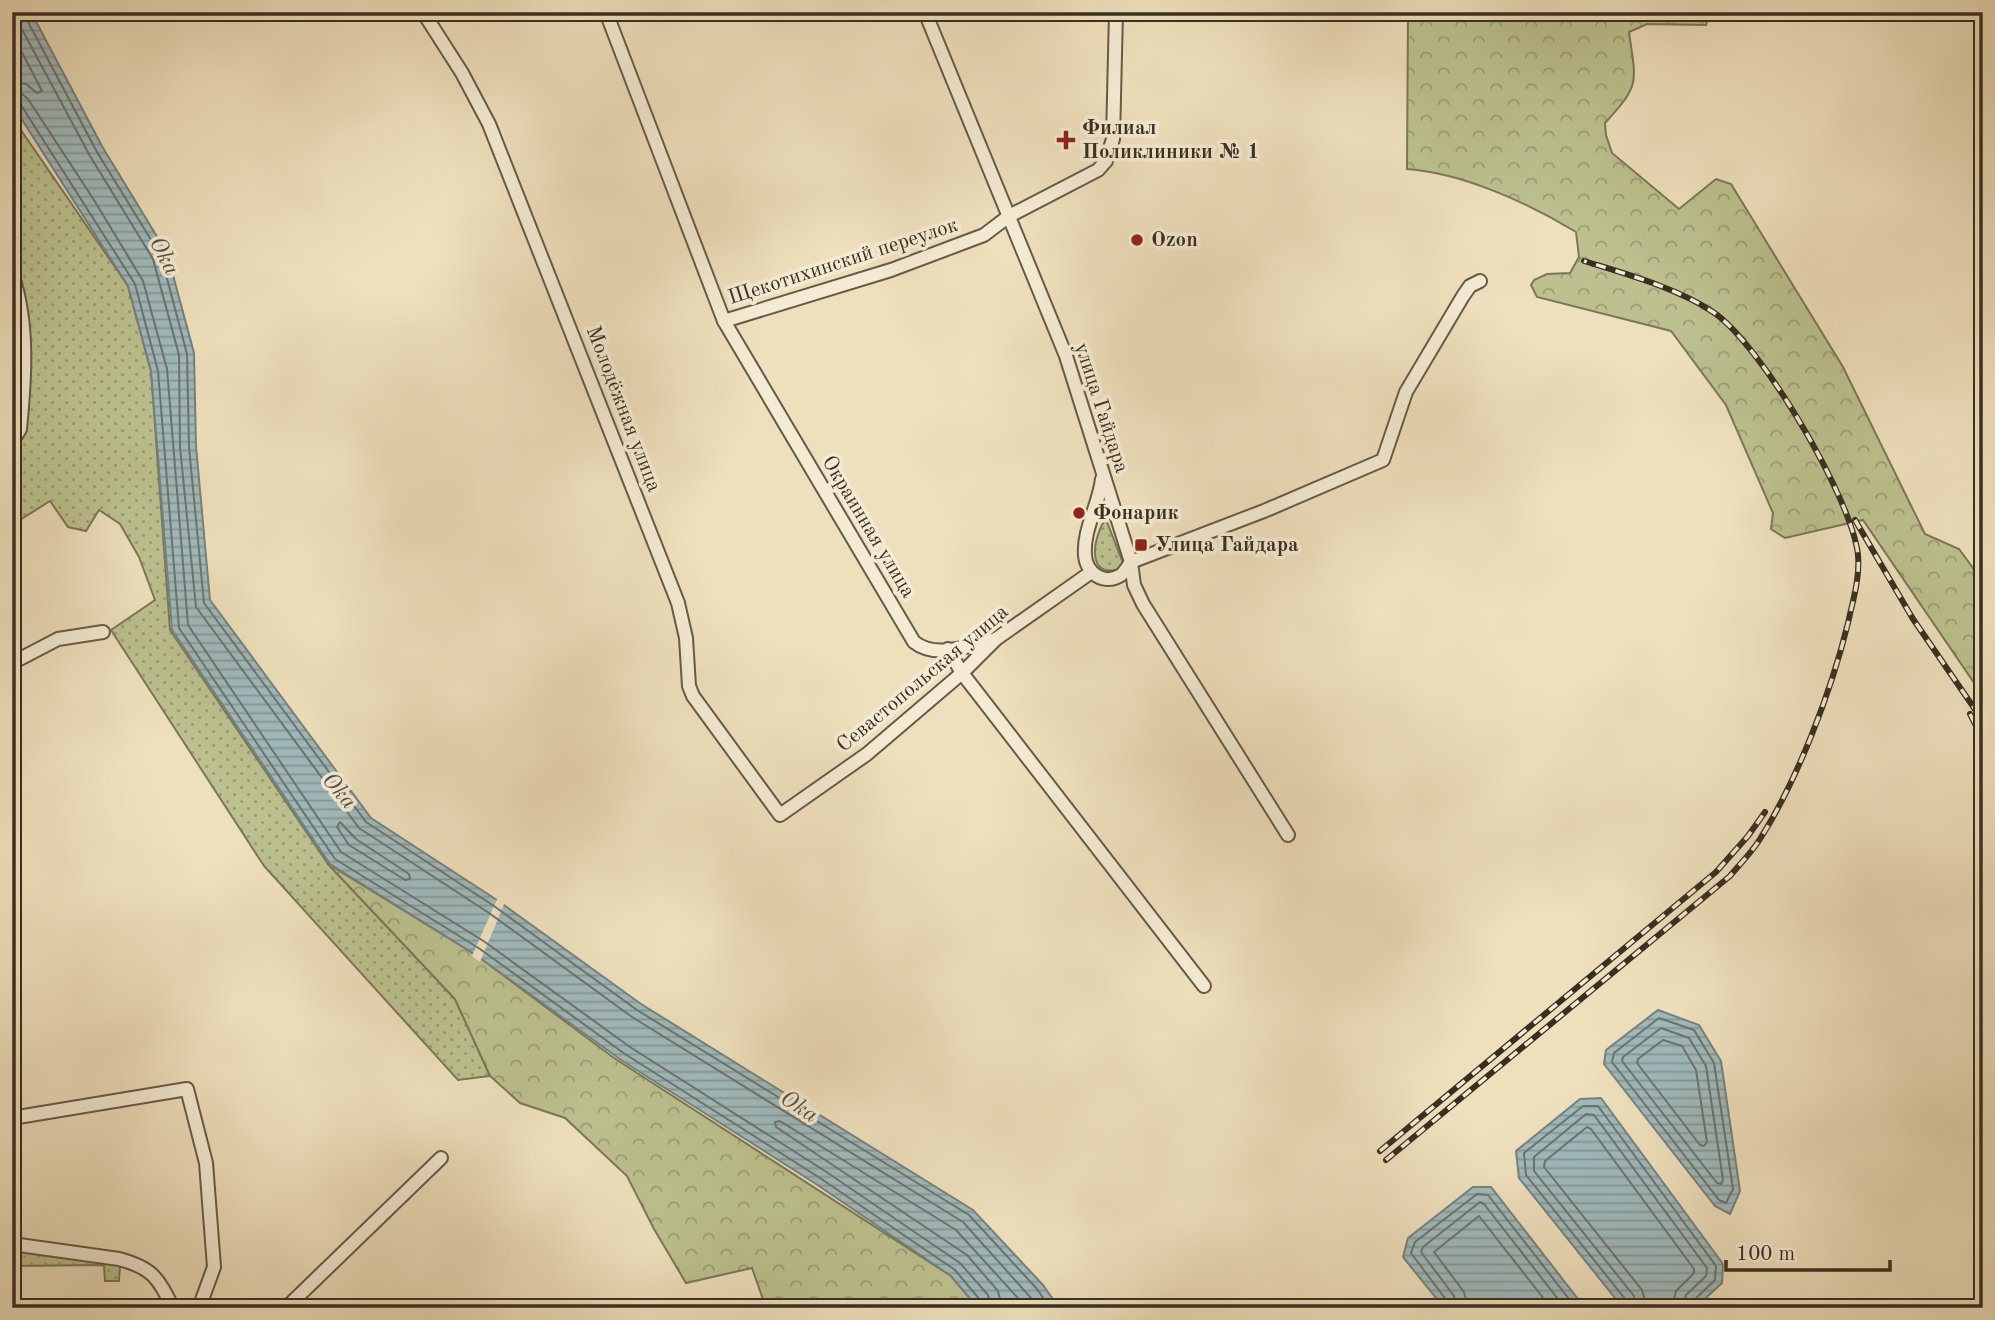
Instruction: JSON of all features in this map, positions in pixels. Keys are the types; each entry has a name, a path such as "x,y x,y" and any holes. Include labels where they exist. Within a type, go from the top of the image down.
{"street":[{"name":"Молодёжная улица","path":"423,12 462,73 489,124 576,341 678,603 686,638 689,686 693,696 780,816"},
{"name":"Окраинная улица","path":"606,12 724,321 914,642 923,649 934,652 948,649"},
{"name":"улица Гайдара","path":"925,12 1066,356 1131,562 1134,585 1143,604 1288,835"},
{"name":"Щекотихинский переулок","path":"724,321 915,261 984,235 1009,216 1098,170 1106,161 1113,139 1116,12"},
{"path":"12,275 20,297 23,330 20,429 12,442"},
{"path":"1102,477 1084,548 1090,573 1115,578 1125,571 1131,562 1264,511 1383,460 1406,392 1463,296 1470,286 1480,281"},
{"name":"Севастопольская улица","path":"780,816 867,754 962,673 996,639 1090,573"},
{"path":"12,663 58,639 103,632"},
{"path":"996,639 948,649 962,673 1204,986"},
{"path":"12,1118 187,1088 206,1163 214,1267 199,1308"},
{"path":"286,1308 441,1158"},
{"path":"12,1244 135,1263 158,1278 173,1308"}],"green space":[{"path":"1408,12 1710,12 1706,25 1647,24 1629,32 1633,82 1625,100 1605,123 1612,153 1679,209 1716,179 1731,184 1843,367 1925,534 1959,549 1983,588 1983,696 1863,520 1785,538 1771,529 1773,513 1726,405 1671,331 1537,297 1531,285 1534,280 1547,274 1570,273 1579,257 1576,232 1537,210 1494,191 1450,176 1407,169"},
{"path":"12,117 128,286 151,371 170,630 328,864 455,999 490,1076 458,1080 264,866 111,630 155,600 139,557 120,524 99,510 86,531 68,527 50,501 12,525 12,354 23,315 12,292"},
{"path":"1104,521 1107,522 1123,563 1120,569 1109,571 1097,563 1095,547"},
{"path":"328,864 476,955 614,1058 951,1276 978,1308 766,1308 752,1268 686,1283 627,1176 565,1118 520,1103 490,1076 455,999"},
{"path":"12,1250 120,1265 119,1281 105,1281 104,1266 100,1265 12,1266"}],"water":[{"name":"Oka","path":"12,12 32,14 103,148 167,253 194,353 196,446 210,600 371,818 497,900 641,1004 973,1210 1043,1285 1059,1308 978,1308 951,1276 816,1184 621,1060 476,955 330,864 172,630 151,371 128,286 12,104"},
{"path":"1658,1010 1699,1025 1721,1061 1740,1191 1730,1214 1715,1206 1604,1064 1606,1050"},
{"path":"1601,1098 1723,1264 1722,1283 1695,1308 1623,1308 1519,1178 1516,1151 1580,1099"},
{"path":"1473,1187 1491,1187 1585,1308 1444,1308 1403,1257 1408,1238"}],"pier":[{"path":"498,897 505,902 480,962 472,956"}],"railway":[{"path":"1386,1160 1730,876 1750,853 1774,815 1812,734 1841,650 1854,597 1858,555 1852,529 1839,497 1801,424 1755,355 1732,329 1699,303 1651,282 1584,261"},
{"path":"1855,520 1913,619 1983,721"},
{"path":"1970,714 1983,740"},
{"path":"1380,1151 1716,872 1765,812"}],"place":[{"name":"Филиал Поликлиники № 1","path":"1066,140"},
{"name":"Ozon","path":"1137,240"},
{"name":"Фонарик","path":"1079,513"},
{"name":"Улица Гайдара","path":"1141,545"}]}
